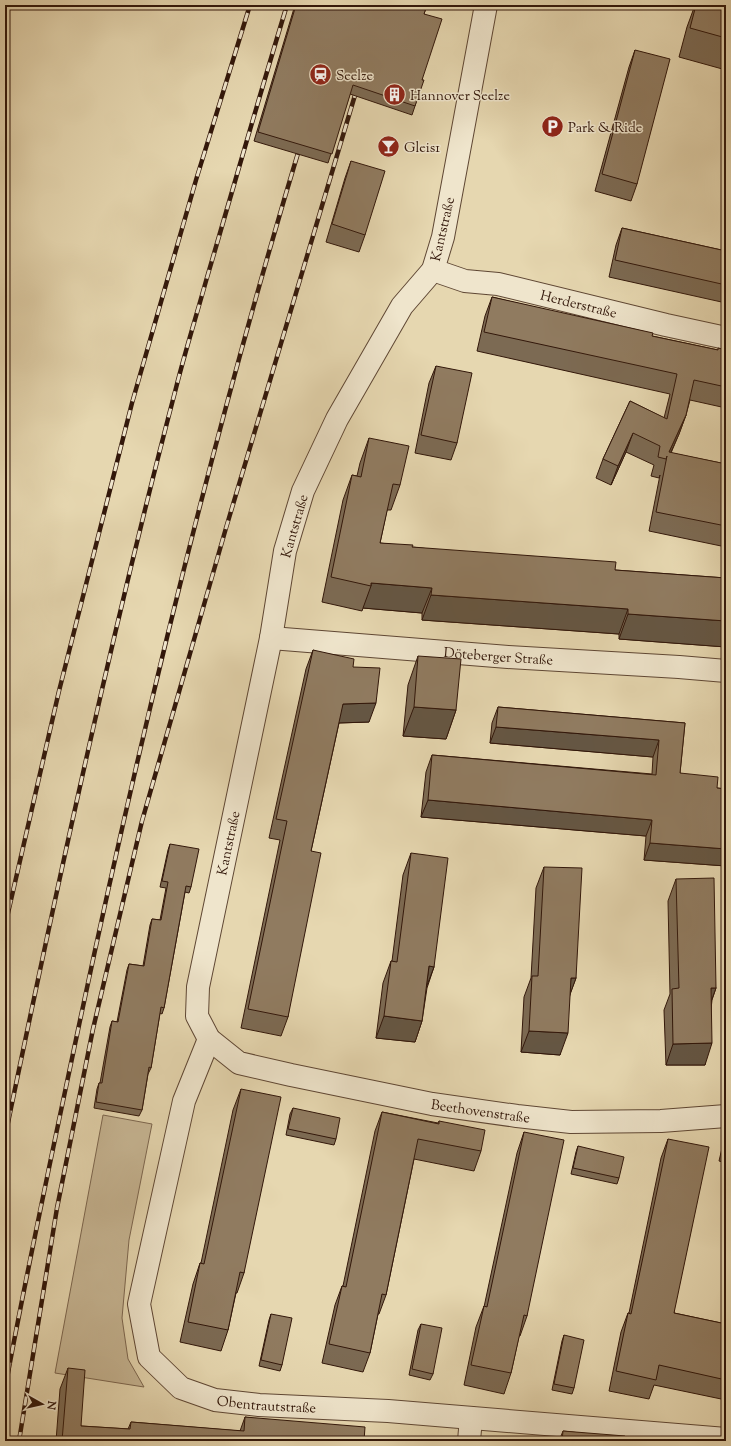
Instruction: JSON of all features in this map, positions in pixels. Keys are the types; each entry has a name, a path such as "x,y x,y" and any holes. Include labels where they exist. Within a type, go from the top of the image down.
{"street":[{"name":"Kantstraße","path":"239,1063 208,1040 197,1016 198,987 271,638 285,551 303,491 337,419 402,306 433,270 443,237 486,5"},
{"name":"Herderstraße","path":"433,270 465,281 498,284 659,324 726,338"},
{"name":"Döteberger Straße","path":"271,638 508,657 726,671"},
{"name":"Obentrautstraße","path":"208,1040 184,1101 139,1304 149,1357 181,1388 216,1400 259,1406 388,1411 726,1439"},
{"name":"Beethovenstraße","path":"239,1063 298,1077 432,1104 571,1122 662,1121 726,1116"},
{"path":"469,1441 471,1418"}],"shaded area":[{"path":"103,1115 152,1124 129,1240 122,1318 128,1359 144,1387 55,1373"}],"building":[{"path":"296,5 427,5 424,14 442,19 415,106 353,85 332,154 258,132"},
{"path":"696,5 726,5 726,38 690,28"},
{"path":"635,50 670,59 637,184 602,174"},
{"path":"351,161 385,171 365,235 332,224"},
{"path":"622,228 726,251 726,285 615,260"},
{"path":"492,297 653,333 652,336 718,350 718,348 726,350 726,387 694,380 686,415 669,452 726,464 726,526 656,512 667,456 666,459 658,457 660,446 633,433 618,466 603,459 630,401 667,419 677,374 484,332"},
{"path":"436,366 472,373 457,443 421,435"},
{"path":"369,438 409,446 400,485 393,484 380,543 413,545 412,547 616,562 615,570 726,578 726,621 628,614 628,609 431,595 432,588 371,583 371,586 331,577 352,475 361,477"},
{"path":"313,650 354,659 353,667 380,668 376,703 343,704 311,851 321,853 288,1017 248,1009 287,821 276,819"},
{"path":"418,656 461,659 456,710 414,707"},
{"path":"498,707 685,723 680,773 718,777 717,788 726,789 726,849 650,843 652,820 428,800 432,755 656,775 659,740 496,727"},
{"path":"170,844 199,849 191,887 186,886 164,1008 161,1007 151,1068 149,1067 142,1110 96,1102 99,1083 102,1083 112,1021 118,1022 129,964 144,966 152,919 161,920 168,882 162,881"},
{"path":"411,853 448,858 434,967 429,966 422,1021 384,1016 391,961 397,962"},
{"path":"544,867 582,868 576,978 571,978 568,1033 529,1031 532,976 538,976"},
{"path":"714,878 716,988 711,988 712,1043 673,1044 672,989 679,988 676,879"},
{"path":"241,1089 281,1097 244,1273 240,1272 228,1330 188,1322 200,1263 204,1264"},
{"path":"293,1108 340,1118 336,1139 288,1129"},
{"path":"382,1112 439,1124 439,1121 485,1130 481,1151 418,1139 386,1295 382,1294 370,1353 329,1344 342,1286 346,1287"},
{"path":"524,1132 564,1140 527,1316 524,1315 511,1373 471,1365 484,1306 487,1307"},
{"path":"726,1138 726,1156 721,1155"},
{"path":"668,1139 709,1147 674,1313 726,1324 726,1380 659,1365 656,1380 616,1371 628,1313 631,1314"},
{"path":"578,1146 624,1157 619,1178 573,1168"},
{"path":"271,1314 292,1318 282,1365 261,1360"},
{"path":"421,1324 442,1328 433,1374 412,1369"},
{"path":"564,1335 584,1340 574,1388 554,1384"},
{"path":"68,1368 85,1370 81,1426 130,1429 131,1422 244,1431 245,1417 365,1427 364,1441 62,1441"},
{"path":"563,1431 625,1436 625,1438 659,1441 562,1441"}],"railway":[{"path":"5,926 59,691 132,403 196,180 250,5"},
{"path":"5,1137 86,761 152,481 179,375 287,5"},
{"path":"19,1441 57,1208 93,1029 142,821 226,528 358,85"},
{"path":"5,1389 31,1254 78,1030 153,695 208,473 301,143"}],"place":[{"name":"Seelze","path":"320,75"},
{"name":"Hannover Seelze","path":"395,95"},
{"name":"Park & Ride","path":"553,127"},
{"name":"Gleis1","path":"389,147"}]}
